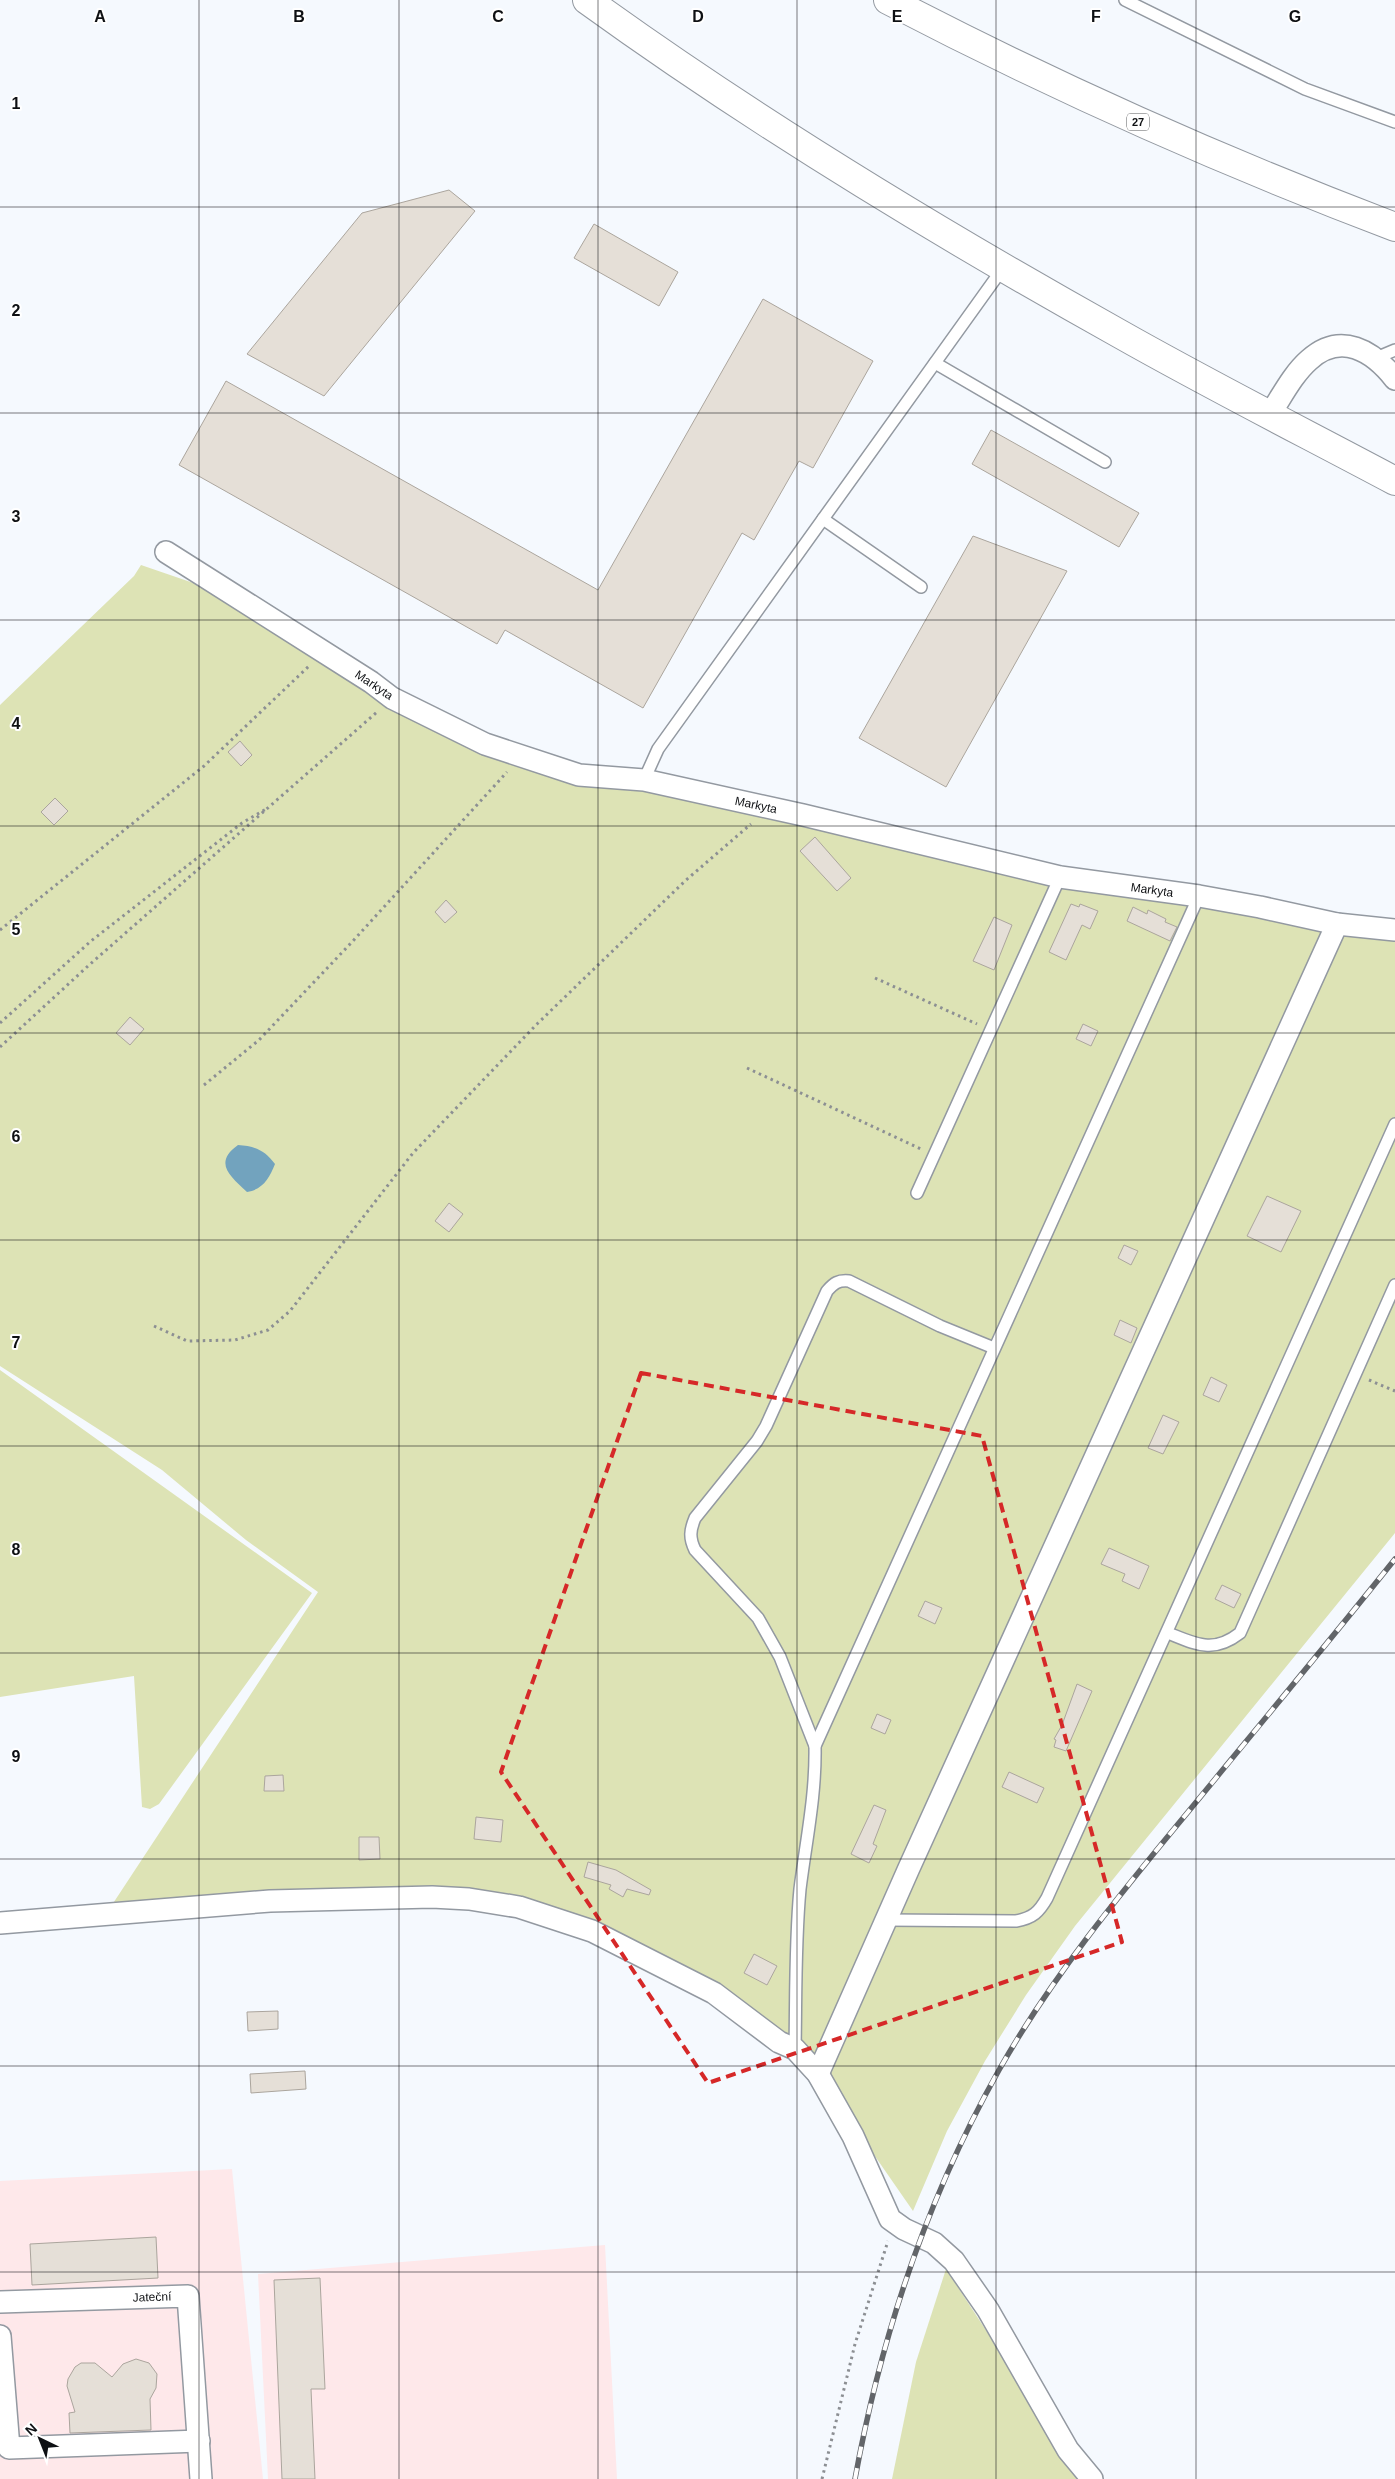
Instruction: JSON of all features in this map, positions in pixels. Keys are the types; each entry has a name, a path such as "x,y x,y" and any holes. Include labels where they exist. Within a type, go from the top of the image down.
{"main road":[{"path":"587,0 791,138 1003,268 1121,335 1395,481"},
{"name":"27","path":"888,0 1019,66 1154,129 1325,201 1395,227"}],"street":[{"path":"1270,414 1300,370 1315,355 1335,347 1347,346 1386,354 1395,379"},
{"name":"Markyta","path":"166,552 324,652 392,698 485,744 521,757 579,774 644,780 770,807 1060,877 1199,896 1337,924 1395,930"},
{"path":"818,2074 1337,924"},
{"path":"0,1923 270,1902 432,1897 468,1899 519,1907 592,1931 714,1993 780,2042 795,2049 818,2074 853,2136 886,2211 898,2225 934,2243 954,2261 988,2310 1068,2450 1092,2479"},
{"name":"Jateční","path":"0,2302 188,2296 201,2479"},
{"path":"0,2336 4,2448 199,2441"}],"lane":[{"path":"1125,0 1305,89 1395,122"},
{"path":"644,780 658,749 1003,268"},
{"path":"935,363 1104,462"},
{"path":"823,519 921,587"},
{"path":"917,1193 1060,877"},
{"path":"815,1746 1199,896"},
{"path":"886,1920 1016,1921 1028,1919 1039,1913 1168,1633 1395,1124"},
{"path":"795,2049 800,1890 812,1807 815,1778 815,1746 780,1657 758,1618 695,1550 691,1540 690,1528 695,1518 757,1441 766,1426 827,1291 833,1284 840,1280 849,1280 940,1326 994,1348"},
{"path":"1168,1633 1198,1645 1212,1647 1228,1642 1240,1633 1395,1285"}],"path":[{"path":"0,930 204,766 324,652"},
{"path":"0,1047 88,966 273,805 392,698"},
{"path":"204,1085 259,1040 352,942 521,757"},
{"path":"0,1023 91,941 242,823 273,805"},
{"path":"154,1326 187,1341 235,1340 268,1330 290,1311 420,1146 537,1024 685,881 770,807"},
{"path":"875,978 990,1030"},
{"path":"747,1068 934,1155"},
{"path":"1355,1374 1395,1391"},
{"path":"822,2479 858,2335 885,2246 898,2225"}],"highlighted area":[{"path":"641,1373 982,1436 1122,1942 708,2083 501,1772"}],"shaded area":[{"path":"232,2169 263,2479 0,2479 0,2181"},
{"path":"605,2245 617,2479 268,2479 258,2274"}],"green space":[{"path":"141,565 240,599 485,744 1060,877 1395,930 1395,1533 1075,1926 1026,1995 985,2061 947,2131 913,2211 818,2074 795,2049 592,1931 469,1899 106,1914 318,1592 246,1540 162,1470 0,1366 0,705 134,576"},
{"path":"0,1370 312,1593 159,1804 150,1809 142,1807 134,1676 0,1697"},
{"path":"946,2269 1083,2479 892,2479 916,2362"}],"water":[{"path":"238,1145 249,1146 259,1150 267,1155 275,1164 265,1183 253,1191 247,1192 230,1175 225,1164 226,1158"}],"building":[{"path":"449,190 475,211 324,396 247,354 362,213"},
{"path":"594,224 678,272 659,306 574,258"},
{"path":"763,299 873,361 813,468 799,461 754,540 742,533 643,708 505,630 497,644 179,465 226,381 598,590"},
{"path":"991,430 1139,513 1119,547 972,464"},
{"path":"973,536 1067,571 946,787 859,738"},
{"path":"240,741 252,755 241,766 228,752"},
{"path":"55,798 68,811 54,825 41,812"},
{"path":"815,837 851,878 837,891 800,851"},
{"path":"446,900 457,912 445,923 435,912"},
{"path":"1071,904 1079,907 1080,904 1098,911 1090,929 1082,925 1066,960 1049,952"},
{"path":"1133,907 1147,914 1148,910 1166,919 1165,922 1177,927 1170,941 1127,921"},
{"path":"994,917 1012,925 994,970 973,961"},
{"path":"130,1017 144,1029 130,1045 116,1033"},
{"path":"1083,1024 1098,1031 1091,1046 1076,1039"},
{"path":"1267,1196 1301,1211 1281,1252 1247,1236"},
{"path":"449,1203 463,1214 449,1232 435,1221"},
{"path":"1124,1245 1138,1251 1131,1265 1118,1258"},
{"path":"1120,1320 1137,1328 1131,1343 1114,1335"},
{"path":"1211,1377 1227,1385 1219,1402 1203,1395"},
{"path":"1163,1415 1179,1422 1163,1454 1148,1448"},
{"path":"1109,1548 1149,1566 1139,1589 1122,1581 1125,1574 1101,1564"},
{"path":"1222,1585 1241,1594 1234,1608 1215,1599"},
{"path":"925,1601 942,1608 935,1624 918,1616"},
{"path":"1077,1684 1092,1691 1066,1751 1054,1747 1056,1740 1054,1739 1062,1725"},
{"path":"877,1714 891,1720 885,1734 871,1728"},
{"path":"1009,1772 1044,1788 1037,1803 1002,1787"},
{"path":"283,1775 284,1791 264,1791 265,1776"},
{"path":"874,1805 886,1810 873,1844 877,1846 869,1863 851,1854"},
{"path":"476,1817 503,1820 501,1842 474,1839"},
{"path":"359,1837 379,1837 380,1859 359,1860"},
{"path":"588,1862 616,1870 651,1890 649,1895 627,1889 623,1897 609,1889 611,1885 584,1877"},
{"path":"754,1954 777,1966 767,1985 744,1973"},
{"path":"278,2011 278,2029 248,2031 247,2012"},
{"path":"305,2071 306,2089 251,2093 250,2074"},
{"path":"156,2237 158,2278 32,2285 30,2244"},
{"path":"320,2278 325,2389 311,2389 315,2479 282,2479 274,2280"},
{"path":"136,2359 149,2363 157,2374 156,2388 150,2399 151,2430 70,2433 69,2413 75,2412 67,2386 68,2379 75,2367 81,2363 95,2363 112,2377 123,2364"}],"railway":[{"path":"855,2479 878,2373 910,2269 950,2168 973,2118 999,2070 1041,2002 1087,1937 1395,1559"}]}
